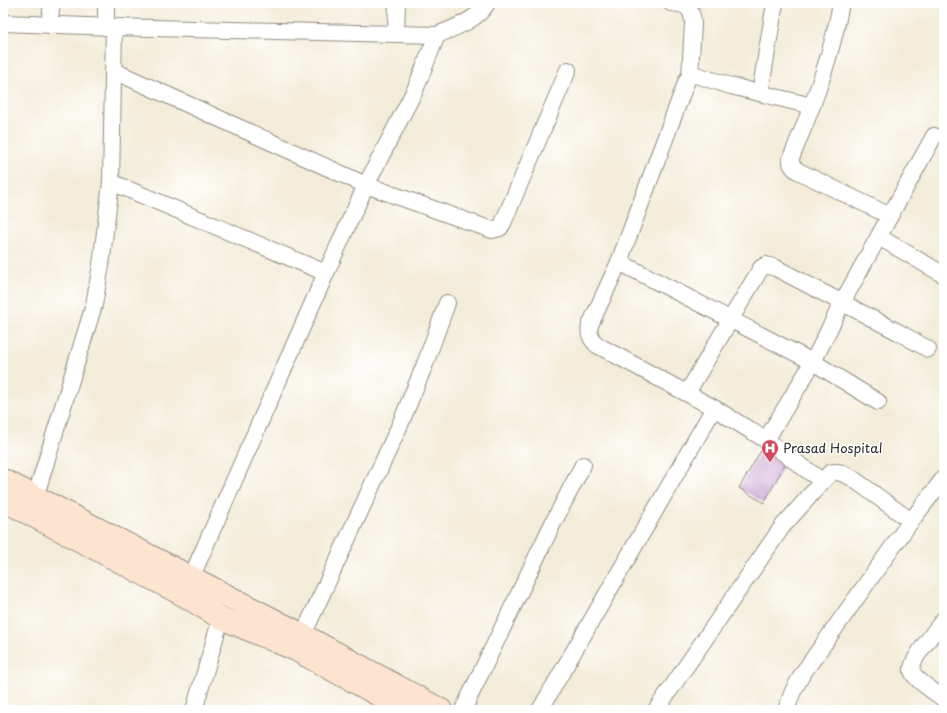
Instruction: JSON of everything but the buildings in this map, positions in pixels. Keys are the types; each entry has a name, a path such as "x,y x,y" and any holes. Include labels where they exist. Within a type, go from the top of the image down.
{"street":[{"path":"50,24 52,3"},
{"path":"35,498 94,305 101,265 111,182 114,71 106,3"},
{"path":"396,34 397,3"},
{"path":"3,23 437,35 454,28 477,15 484,9 487,3"},
{"path":"670,3 686,6 693,15 690,76 687,80 619,262 590,325 589,331 591,337 597,345 687,392 714,408 766,440 822,480"},
{"path":"760,93 775,3"},
{"path":"841,3 821,82 791,158 792,165 798,171 890,216"},
{"path":"192,578 326,273 366,185 415,90 437,35"},
{"path":"114,71 366,185 495,230 500,228 503,223 568,70"},
{"path":"690,76 696,75 812,106"},
{"path":"766,440 813,362 842,303 934,136"},
{"path":"111,182 326,273"},
{"path":"879,237 944,275"},
{"path":"619,262 813,362 878,402"},
{"path":"687,392 760,268 766,265 776,268 928,350"},
{"path":"304,635 399,426 425,364 447,302"},
{"path":"540,710 714,408"},
{"path":"463,710 553,523 583,465"},
{"path":"656,710 782,527 822,480 830,473 842,473 852,478 911,521"},
{"path":"786,710 803,674 911,521 944,478"},
{"path":"3,480 35,498 304,635 441,710"},
{"path":"3,500 185,596 221,618 296,650 406,710"},
{"path":"194,710 221,618"},
{"path":"944,619 915,659 911,667 917,678 944,699"}],"place":[{"name":"Prasad Hospital","path":"770,463"}]}
